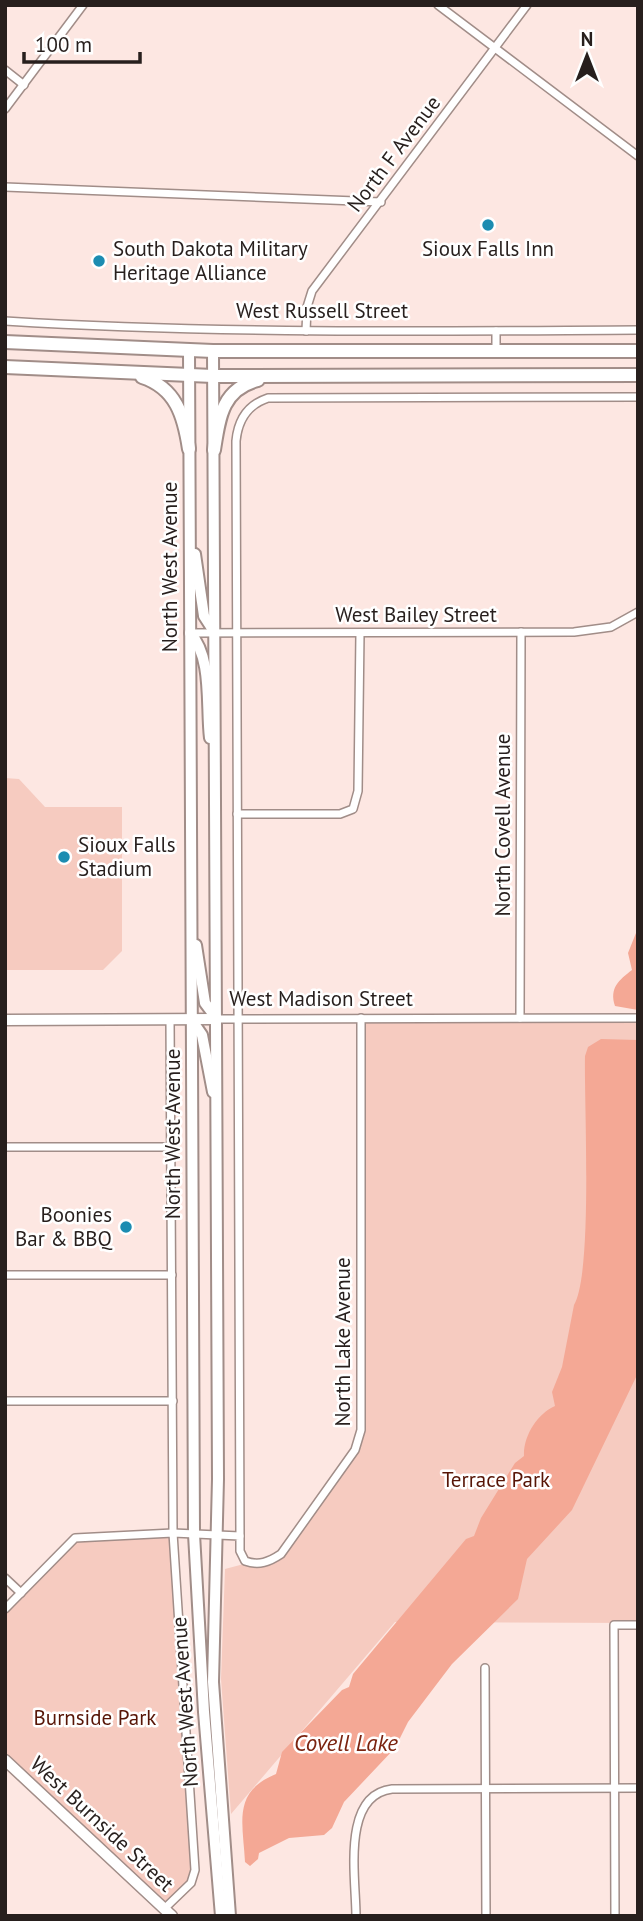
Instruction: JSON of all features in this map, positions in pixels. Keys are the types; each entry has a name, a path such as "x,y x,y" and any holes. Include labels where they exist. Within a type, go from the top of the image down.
{"highway":[{"name":"West Russell Street","path":"5,342 189,351 638,351"},
{"path":"5,367 214,376 638,375"},
{"path":"121,373 153,381 170,394 181,413 189,449"},
{"path":"214,450 221,409 241,386 261,379 311,376"}],"main road":[{"name":"North West Avenue","path":"189,351 194,1534 204,1712 221,1916"},
{"name":"North West Avenue","path":"213,351 218,1534 214,1696 230,1916"},
{"path":"190,538 204,616 215,633"},
{"path":"190,633 199,645 204,659 209,733 216,769"},
{"path":"191,929 205,1003 217,1019"},
{"path":"191,1019 202,1035 217,1104"},
{"name":"West Madison Street","path":"5,1020 217,1019"},
{"name":"West Burnside Street","path":"5,1760 168,1912"}],"street":[{"path":"5,109 83,5"},
{"path":"438,5 638,156"},
{"name":"North F Avenue","path":"306,331 307,307 313,291 527,5"},
{"path":"5,70 24,85"},
{"path":"5,187 380,202"},
{"name":"West Russell Street","path":"5,321 86,326 306,331 638,330"},
{"path":"496,331 496,351"},
{"path":"5,1609 75,1538 173,1533 240,1536 236,441 239,424 248,409 261,400 278,398 638,397"},
{"name":"West Bailey Street","path":"190,633 594,631 620,624 638,611"},
{"name":"North Covell Avenue","path":"520,1018 521,632"},
{"path":"237,814 340,814 353,809 356,804 360,633"},
{"name":"North Lake Avenue","path":"240,1536 240,1550 245,1561 268,1562 281,1554 355,1450 361,1436 361,1018"},
{"name":"West Madison Street","path":"217,1019 638,1018"},
{"name":"North West Avenue","path":"168,1912 191,1883 195,1870 173,1533 170,1019"},
{"path":"5,1147 172,1147"},
{"path":"5,1275 172,1275"},
{"path":"5,1401 173,1401"},
{"path":"5,1578 21,1593"},
{"path":"615,1916 614,1625 638,1625"},
{"path":"485,1668 486,1916"},
{"path":"356,1916 357,1823 366,1802 384,1790 638,1788"}],"green space":[{"name":"Sioux Falls Stadium","path":"5,778 19,779 45,807 122,807 122,951 103,970 5,970"},
{"name":"Terrace Park","path":"361,1018 638,1018 638,1623 395,1622 231,1814 221,1679 225,1569 281,1554 361,1436"},
{"name":"Burnside Park","path":"173,1533 193,1879 164,1909 5,1760 5,1609 75,1538"}],"water":[{"path":"638,928 638,1010 615,1006 613,994 619,981 632,970 628,953"},
{"name":"Covell Lake","path":"601,1039 638,1040 638,1373 572,1510 527,1559 518,1599 452,1664 408,1722 395,1748 344,1802 332,1828 324,1835 289,1838 259,1853 258,1859 250,1866 245,1862 242,1821 246,1799 262,1781 276,1774 282,1752 342,1690 349,1687 353,1674 466,1539 474,1536 481,1518 515,1463 524,1456 526,1441 533,1426 543,1414 555,1406 552,1392 562,1367 584,1259 585,1056 588,1047"}],"place":[{"name":"Sioux Falls Inn","path":"488,225"},
{"name":"South Dakota Military Heritage Alliance","path":"99,261"},
{"name":"Sioux Falls Stadium","path":"64,857"},
{"name":"Boonies Bar & BBQ","path":"126,1227"}]}
